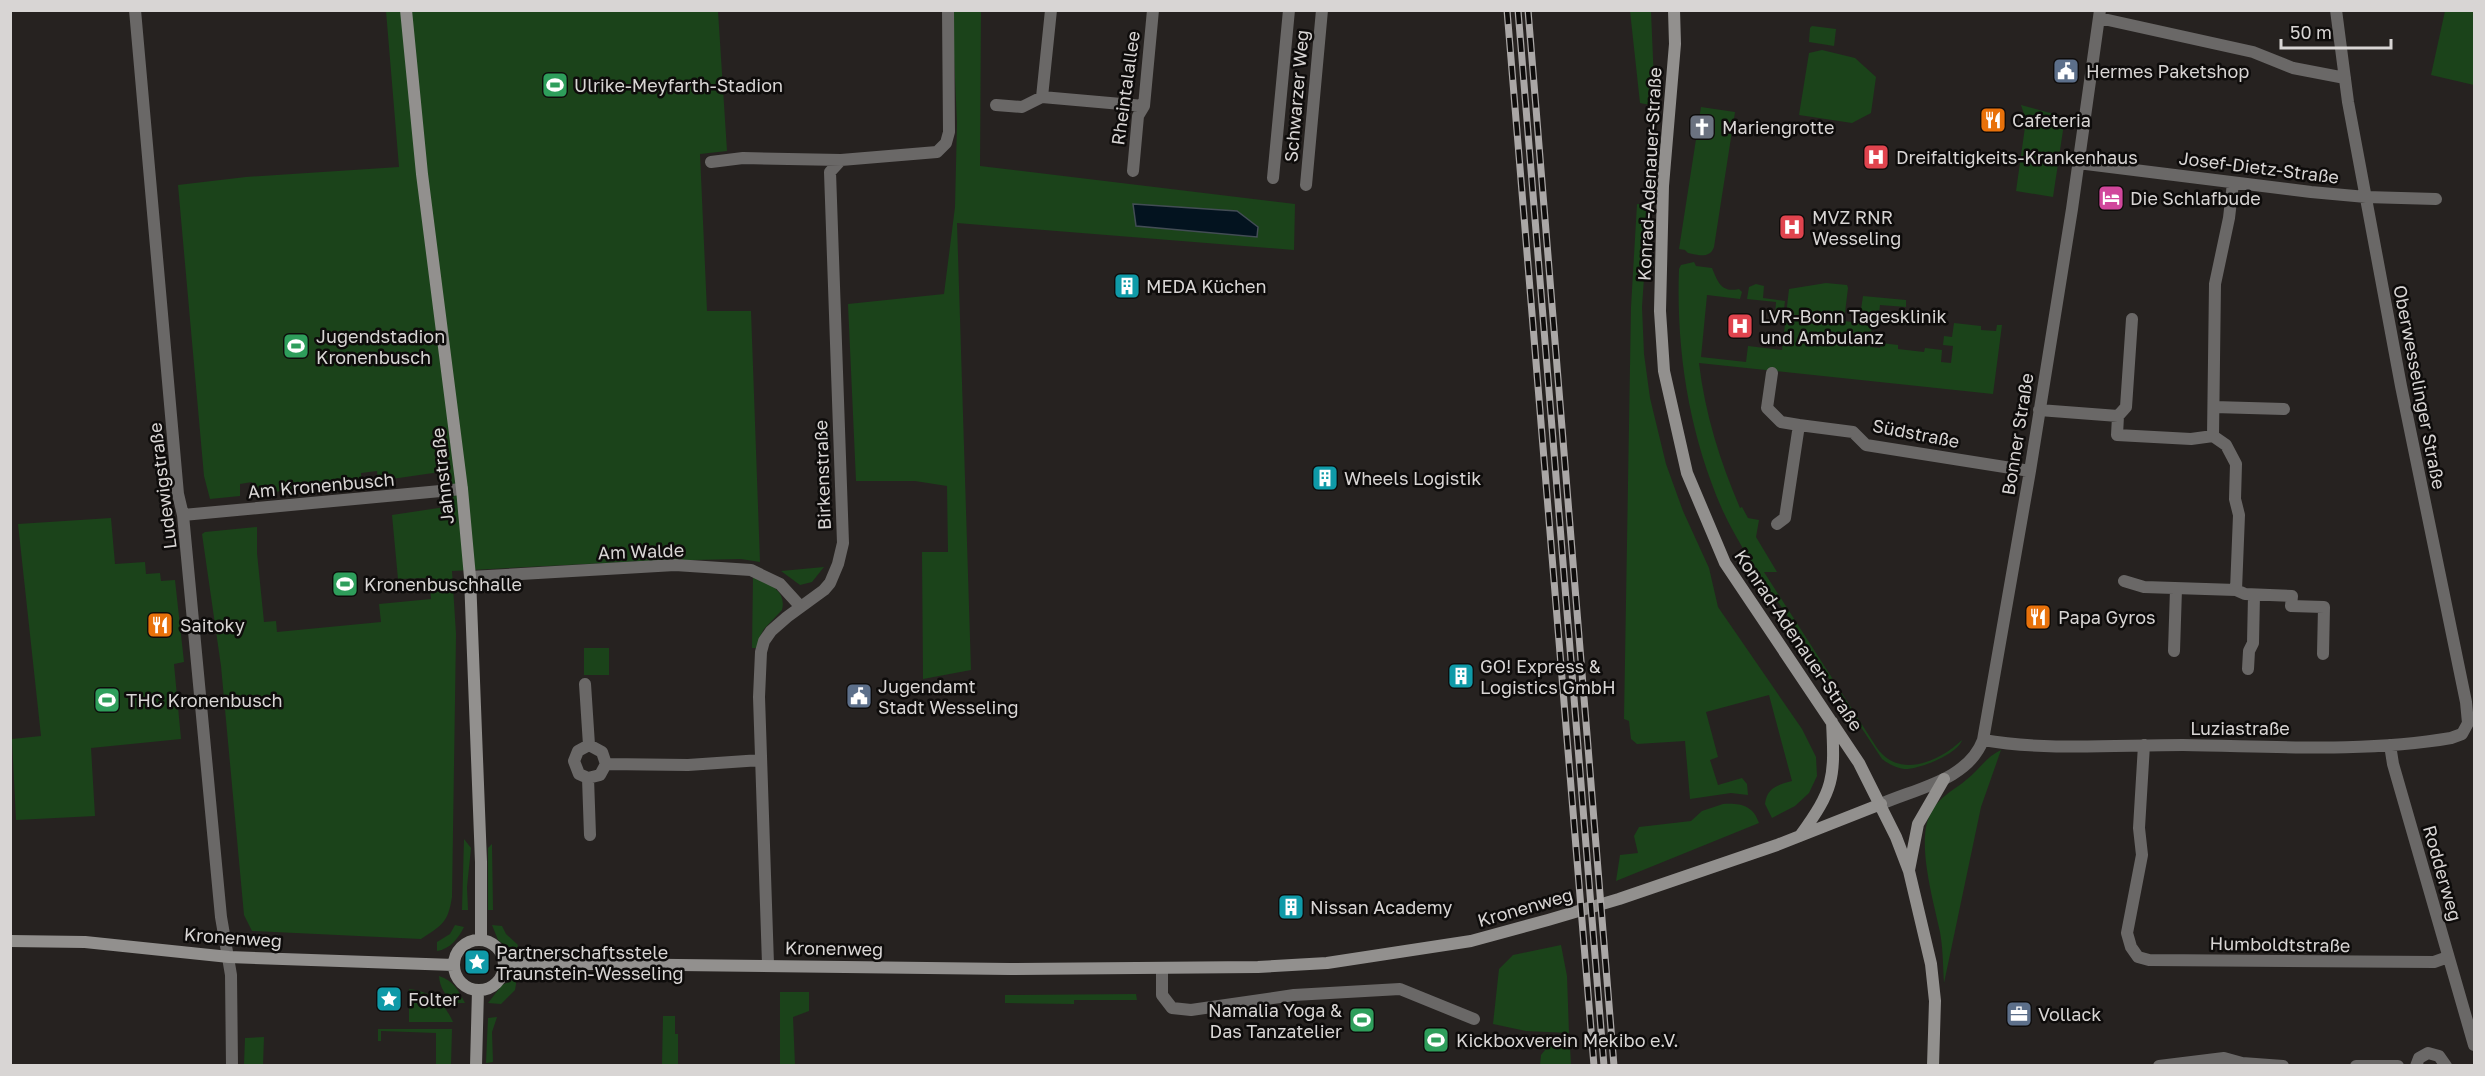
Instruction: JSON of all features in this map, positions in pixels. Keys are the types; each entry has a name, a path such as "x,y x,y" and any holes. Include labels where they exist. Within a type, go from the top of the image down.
{"street":[{"name":"Ludewigstraße","path":"135,10 178,494 183,515 222,917 231,975 232,1065"},
{"name":"Jahnstraße","path":"406,10 422,174 462,489 470,577 481,862 481,939"},
{"path":"711,162 743,158 841,160 937,152 946,143 951,110 948,10"},
{"path":"1042,97 1051,10"},
{"name":"Rheintalallee","path":"1133,171 1138,116 1144,106 1153,10"},
{"path":"1273,178 1289,10"},
{"name":"Schwarzer Weg","path":"1306,185 1322,10"},
{"name":"Konrad-Adenauer-Straße","path":"1674,10 1675,44 1660,257 1664,370 1687,473 1725,563 1860,762 1881,804 1909,871 1931,964 1935,1001 1933,1065"},
{"name":"Oberwesselinger Straße","path":"2336,10 2345,78 2366,197 2423,502 2466,702"},
{"path":"2099,14 2253,52 2293,68 2345,78"},
{"name":"Bonner Straße","path":"1881,804 1944,779 1970,762 1983,740 2030,471 2099,14"},
{"path":"996,105 1022,107 1042,97 1144,106"},
{"name":"Birkenstraße","path":"768,964 759,697 761,652 764,641 771,631 800,606 824,591 838,564 843,543 831,172 841,160"},
{"name":"Josef-Dietz-Straße","path":"2078,163 2366,197 2436,199"},
{"path":"2213,436 2215,284 2229,218 2233,183"},
{"path":"2132,319 2126,407 2118,416 2117,435 2191,440 2213,436 2226,445 2236,464 2235,499 2239,514 2236,590"},
{"name":"Südstraße","path":"1772,373 1767,408 1781,422 1853,432 1866,445 2030,471"},
{"path":"2214,407 2284,409"},
{"path":"2039,410 2118,416"},
{"path":"1778,524 1785,518 1799,425"},
{"name":"Am Kronenbusch","path":"183,515 462,489"},
{"name":"Am Walde","path":"470,577 675,566 751,570 780,584 800,606"},
{"path":"2124,581 2144,587 2236,590 2254,595 2292,596 2291,606 2324,607 2323,654"},
{"path":"2174,651 2176,589"},
{"path":"2248,669 2249,651 2253,643 2254,595"},
{"path":"585,684 589,745"},
{"name":"Luziastraße","path":"1983,740 2005,744 2390,745 2438,741 2463,734 2468,723 2466,702"},
{"path":"1800,836 1826,798 1832,777 1834,761 1832,721"},
{"path":"589,745 602,752 606,764 600,775 588,778 579,774 574,761 578,751 583,746 589,745"},
{"name":"Humboldtstraße","path":"2144,745 2139,828 2142,855 2127,933 2131,947 2138,957 2148,960 2434,963 2448,957"},
{"name":"Rodderweg","path":"2390,745 2393,764 2475,1045"},
{"path":"606,764 688,765 761,760"},
{"path":"588,778 590,835"},
{"path":"1909,871 1918,824 1944,779"},
{"name":"Kronenweg","path":"505,963 768,964 1010,969 1258,967 1327,963 1471,941 1620,899 1800,836 1881,804"},
{"path":"481,939 497,946 505,963 501,978 496,984 478,990 462,984 454,965 456,955 462,946 470,941 481,939"},
{"name":"Kronenweg","path":"10,941 85,942 228,957 454,965"},
{"path":"1162,968 1162,995 1172,1008 1191,1010 1294,995 1400,988 1474,1019"},
{"path":"476,1065 478,990"},
{"path":"2415,1065 2419,1058 2428,1053 2439,1056 2446,1065"},
{"path":"2159,1065 2224,1058 2242,1063 2283,1065"},
{"path":"2356,1065 2398,1065"}],"green space":[{"path":"386,11 718,11 727,151 700,154 707,311 751,311 760,562 741,559 644,561 452,571 456,634 452,897 446,918 421,939 252,931 244,915 221,666 202,534 257,527 257,553 264,622 276,621 277,632 381,622 379,604 431,599 429,578 398,579 392,515 445,507 440,472 378,481 377,471 361,473 362,485 333,487 332,485 315,487 315,490 305,491 304,488 253,495 252,482 240,484 240,496 210,499 204,476 178,185 246,177 399,167"},
{"path":"952,11 981,11 980,166 1295,204 1294,250 957,223 971,670 923,679 922,552 948,552 947,486 915,481 856,481 848,304 944,294 955,207 957,123"},
{"path":"1630,11 1651,11 1655,106 1640,103"},
{"path":"2445,11 2474,11 2474,85 2431,75"},
{"path":"1812,26 1836,29 1834,46 1809,42"},
{"path":"1822,50 1855,58 1876,77 1871,113 1852,123 1799,115 1809,53"},
{"path":"2021,105 2065,117 2053,197 2016,191 2026,120"},
{"path":"1701,107 1735,112 1714,247 1707,255 1696,255 1679,249"},
{"path":"1637,204 1649,205 1642,307 1644,354 1650,398 1666,464 1683,511 1709,568 1718,607 1802,729 1816,757 1817,776 1809,793 1795,806 1772,818 1765,804 1768,794 1778,786 1792,781 1769,695 1706,712 1718,757 1710,760 1718,785 1742,778 1747,784 1748,795 1731,793 1690,799 1685,741 1637,744 1631,739 1629,721 1624,719 1631,307"},
{"path":"1694,262 1696,266 1712,268 1718,282 1724,288 1739,289 1742,292 1740,299 1707,295 1701,357 1746,362 1748,346 1782,350 1789,289 1826,283 1847,285 1844,321 1859,323 1863,296 1906,300 1906,307 1880,305 1878,322 1872,322 1870,347 1880,348 1881,343 1898,345 1898,349 1924,352 1925,348 1942,350 1941,362 1951,363 1953,346 1943,345 1944,336 1952,337 1954,323 1981,326 1981,330 1996,331 1997,325 2002,325 1993,394 1699,363 1709,419 1726,473 1740,508 1742,507 1748,518 1759,520 1756,537 1777,572 1764,572 1877,748 1896,763 1919,764 1942,755 1962,740 1946,756 1910,769 1898,768 1882,759 1753,565 1722,509 1693,421 1683,361 1679,269 1681,265"},
{"path":"1756,284 1764,286 1763,298 1785,301 1783,317 1775,316 1776,302 1747,299 1749,287"},
{"name":"THC Kronenbusch","path":"111,518 115,564 145,562 146,574 160,573 161,581 175,580 184,662 174,664 181,739 91,748 95,816 16,820 12,739 41,736 18,524"},
{"path":"824,567 812,582 800,585 781,571"},
{"path":"753,576 775,588 782,597 783,603 782,610 764,629 757,648 752,648"},
{"path":"584,648 609,648 609,675 584,675"},
{"path":"2001,750 1981,807 1944,983 1941,938 1925,856 1926,827 1930,815 1942,799"},
{"path":"1723,804 1745,806 1753,812 1759,823 1616,881 1620,855 1638,853 1634,836 1639,827 1691,821 1702,811"},
{"path":"464,839 471,848 467,887 468,910 462,910"},
{"path":"492,844 493,910 488,910 488,848"},
{"path":"455,925 464,927 459,936 450,946 437,951 437,942 450,934"},
{"path":"492,925 502,926 506,934 518,945 516,954 498,940"},
{"path":"1561,945 1567,976 1569,1033 1526,1031 1493,1024 1499,969 1513,955"},
{"path":"534,949 584,950 581,954 531,955"},
{"path":"439,976 452,983 465,1003 454,1003 451,1000 442,988"},
{"path":"517,978 515,990 501,1004 488,1003 502,985"},
{"path":"409,989 431,995 446,1009 453,1022 409,1022"},
{"path":"780,992 809,992 809,1011 793,1017 795,1065 780,1065"},
{"path":"1136,994 1137,1000 1074,1000 1074,1004 1005,1003 1005,995"},
{"path":"663,1016 675,1016 675,1034 678,1034 678,1065 662,1065"},
{"path":"497,1017 492,1032 493,1062 486,1063 488,1018"},
{"path":"378,1029 452,1029 451,1065 436,1065 436,1033 381,1031 381,1041 378,1041"},
{"path":"264,1037 263,1065 244,1065 245,1038"},
{"path":"1549,1045 1570,1047 1571,1065 1540,1065 1541,1055"}],"water":[{"path":"1133,204 1237,211 1258,227 1257,237 1136,226"}],"railway":[{"path":"1507,10 1594,1066"},
{"path":"1518,10 1604,1066"},
{"path":"1528,10 1614,1066"}],"place":[{"name":"Hermes Paketshop","path":"2066,71"},
{"name":"Ulrike-Meyfarth-Stadion","path":"555,85"},
{"name":"Cafeteria","path":"1993,120"},
{"name":"Mariengrotte","path":"1702,127"},
{"name":"Dreifaltigkeits-Krankenhaus","path":"1876,157"},
{"name":"Die Schlafbude","path":"2111,198"},
{"name":"MVZ RNR Wesseling","path":"1792,227"},
{"name":"MEDA Küchen","path":"1127,286"},
{"name":"LVR-Bonn Tagesklinik und Ambulanz","path":"1740,326"},
{"name":"Jugendstadion Kronenbusch","path":"296,346"},
{"name":"Wheels Logistik","path":"1325,478"},
{"name":"Kronenbuschhalle","path":"345,584"},
{"name":"Papa Gyros","path":"2038,617"},
{"name":"Saitoky","path":"160,625"},
{"name":"GO! Express & Logistics GmbH","path":"1461,676"},
{"name":"Jugendamt Stadt Wesseling","path":"859,696"},
{"name":"THC Kronenbusch","path":"107,700"},
{"name":"Nissan Academy","path":"1291,907"},
{"name":"Partnerschaftsstele Traunstein-Wesseling","path":"477,962"},
{"name":"Folter","path":"389,999"},
{"name":"Vollack","path":"2019,1014"},
{"name":"Namalia Yoga & Das Tanzatelier","path":"1362,1020"},
{"name":"Kickboxverein Mekibo e.V.","path":"1436,1040"}]}
